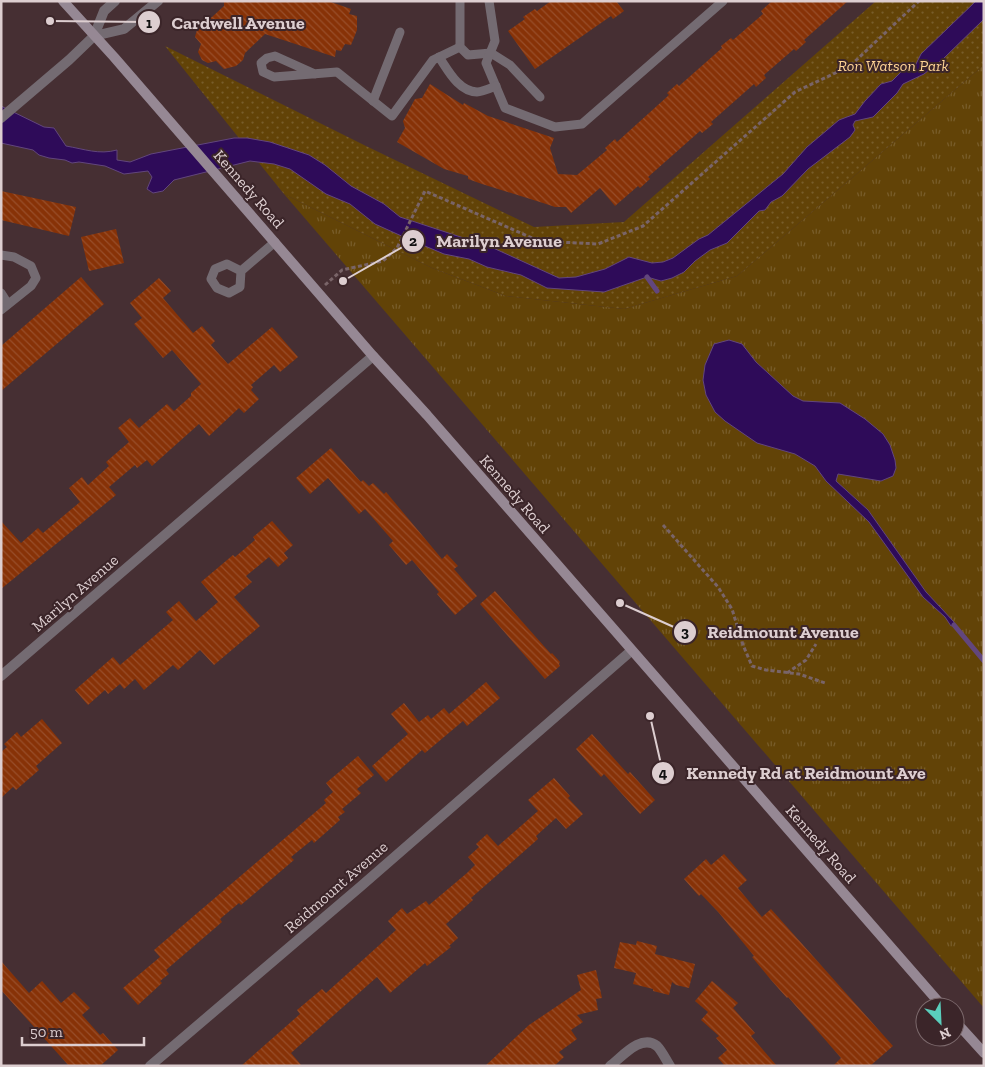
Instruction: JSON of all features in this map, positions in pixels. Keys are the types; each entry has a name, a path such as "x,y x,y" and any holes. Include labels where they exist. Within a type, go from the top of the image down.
{"main road":[{"name":"Kennedy Road","path":"63,1 276,242 317,292 427,415 934,997"},
{"path":"965,1032 984,1054"}],"street":[{"path":"1,118 94,36 104,11 115,1"},
{"path":"94,36 124,29 158,1"},
{"name":"Marilyn Avenue","path":"1,676 373,356"},
{"name":"Reidmount Avenue","path":"150,1066 360,887 631,651"},
{"path":"610,1066 626,1052 641,1043 648,1042 656,1046 670,1066"}],"lane":[{"path":"460,1 460,47 468,55 490,53 510,65 540,96"},
{"path":"489,1 495,41 486,63 505,108 554,127 582,124 723,1"},
{"path":"372,101 400,32"},
{"path":"316,74 275,56 267,58 261,64 263,72 274,77 316,74 337,72 392,116 434,60 460,47"},
{"path":"439,57 451,76 463,87 477,92 496,86"},
{"path":"241,271 276,242"},
{"path":"1,255 14,257 31,266 36,278 31,286 5,307 1,293"}],"path":[{"path":"317,292 342,270 383,261 397,248 425,191 539,241 598,244 643,226 795,92 850,66 919,1"},
{"path":"984,320 984,325"},
{"path":"663,525 718,587 732,609 743,646 752,666 766,670 798,674 825,682"},
{"path":"787,672 806,660 816,644"}],"green space":[{"name":"Ron Watson Park","path":"876,1 984,1 984,65 737,276 624,309 506,296 432,268 284,194 165,46 534,227 624,222"},
{"path":"984,65 984,1008 284,194 432,268 506,296 624,309 737,276"}],"shaded area":[{"path":"976,1 984,1 984,19 943,59 924,74 903,84 897,93 873,117 855,121 853,125 855,130 850,137 808,169 782,196 771,202 765,210 759,211 727,243 710,250 684,272 672,278 661,281 647,277 604,292 547,288 521,275 487,267 469,259 444,254 375,224 350,204 326,194 290,169 274,164 250,161 174,180 163,191 153,193 147,189 152,177 148,171 124,174 105,166 79,162 72,163 49,158 39,155 33,150 1,143 1,106 44,127 54,128 66,146 98,152 117,150 117,160 130,162 151,154 234,138 270,142 309,155 351,186 384,204 400,217 491,247 559,278 576,277 605,269 629,257 652,263 663,262 673,258 699,239 708,235 783,174 807,147 839,120 855,114 881,84 892,81 901,72 914,68 921,54"},
{"path":"729,340 742,344 756,362 793,396 803,401 840,403 865,419 883,434 890,445 895,460 896,468 893,476 881,481 838,474 836,481 868,510 926,592 954,622 954,625 951,626 945,617 923,597 869,522 826,481 815,466 795,454 757,443 715,412 706,395 703,380 705,365 714,344"}],"building":[{"path":"224,1 328,1 351,9 349,14 357,16 357,30 351,45 345,44 341,51 336,50 335,57 265,34 245,53 243,60 236,66 224,69 216,61 208,63 202,60 198,52 201,44 195,37 198,26 224,6"},
{"path":"551,1 616,1 624,11 613,19 611,16 535,69 508,31 525,19 523,17 535,9 537,11"},
{"path":"772,1 848,1 804,40 806,42 796,51 794,49 764,75 766,78 756,87 754,84 711,122 713,124 702,133 700,131 648,177 650,179 640,188 638,186 615,206 600,188 571,213 566,207 555,207 468,179 468,176 444,169 397,142 405,128 403,121 415,99 422,98 430,84 463,105 464,103 488,116 554,138 550,148 558,174 577,175 607,150 605,148 615,139 617,142 669,95 667,93 677,84 679,86 722,48 721,46 731,38 733,40 763,14 761,11"},
{"path":"1,191 76,207 69,236 1,220"},
{"path":"116,229 124,263 89,271 81,237"},
{"path":"81,277 104,304 1,391 1,346"},
{"path":"159,278 171,291 163,298 193,333 202,326 215,341 211,345 228,364 272,327 298,357 280,372 274,365 251,385 253,387 251,390 259,399 244,413 239,408 209,436 199,424 152,466 147,460 137,468 135,465 109,487 116,495 1,589 1,521 21,543 38,528 43,533 80,502 69,488 82,477 88,485 109,466 106,462 129,442 118,428 130,418 139,428 167,404 174,411 201,384 172,350 163,358 134,324 142,318 130,303"},
{"path":"331,448 361,482 363,480 369,486 373,483 384,494 386,492 442,559 447,554 458,566 454,569 477,596 455,615 437,594 439,592 412,560 406,565 389,545 393,541 365,509 359,514 328,478 310,494 296,478"},
{"path":"272,521 293,545 284,553 288,558 278,567 269,557 246,576 252,582 234,597 260,626 214,665 200,650 178,670 173,665 144,690 135,679 124,689 120,684 108,694 105,690 88,705 75,690 113,657 120,665 152,638 173,620 166,612 179,601 196,621 218,602 201,582 233,555 235,557 255,540 253,537"},
{"path":"495,591 560,662 560,666 545,679 480,604"},
{"path":"486,682 500,698 467,726 463,721 425,753 422,750 386,782 372,766 408,734 391,714 404,703 419,722 428,715 431,719 444,708 449,714"},
{"path":"42,719 62,743 36,766 39,770 16,790 13,787 1,798 1,752 7,747 4,744 17,732 21,737"},
{"path":"592,734 628,774 630,772 655,800 640,814 604,774 601,777 576,749"},
{"path":"358,756 374,775 357,789 361,793 342,809 345,812 338,817 340,820 314,843 312,840 291,857 294,860 241,905 239,903 220,919 222,922 166,970 169,974 160,981 162,983 138,1005 123,988 160,957 154,950 326,803 324,800 333,792 326,783"},
{"path":"554,778 570,796 568,798 583,814 566,829 556,818 536,836 538,839 471,898 473,900 446,924 458,938 449,946 451,947 427,966 425,963 390,993 377,977 291,1053 302,1066 241,1066 300,1014 297,1010 322,989 326,993 396,930 388,921 402,908 407,914 426,901 429,905 467,873 475,865 468,857 479,847 476,844 487,834 498,846 538,811 528,800"},
{"path":"724,854 747,880 738,888 762,917 771,909 893,1046 870,1066 833,1066 841,1058 771,980 719,913 701,894 699,896 684,879 706,859 711,865"},
{"path":"637,941 657,946 655,954 695,964 689,988 672,982 669,995 653,991 653,989 633,984 636,973 614,968 620,942 636,945"},
{"path":"1,961 29,993 42,981 61,1003 74,992 90,1008 82,1015 100,1035 103,1033 118,1050 100,1066 69,1066 1,990"},
{"path":"596,970 602,998 596,999 598,1010 577,1015 583,1022 571,1030 577,1039 559,1052 564,1057 554,1066 485,1066 529,1025 581,990 577,975"},
{"path":"712,981 738,1003 733,1008 755,1033 751,1036 777,1066 725,1066 718,1058 727,1050 716,1038 719,1036 701,1020 708,1012 695,1001"}],"waterway":[{"path":"647,277 657,291"},
{"path":"954,625 984,661"}],"place":[{"name":"Cardwell Avenue","path":"50,21"},
{"name":"Marilyn Avenue","path":"343,281"},
{"name":"Reidmount Avenue","path":"620,603"},
{"name":"Kennedy Rd at Reidmount Ave","path":"650,716"}]}
